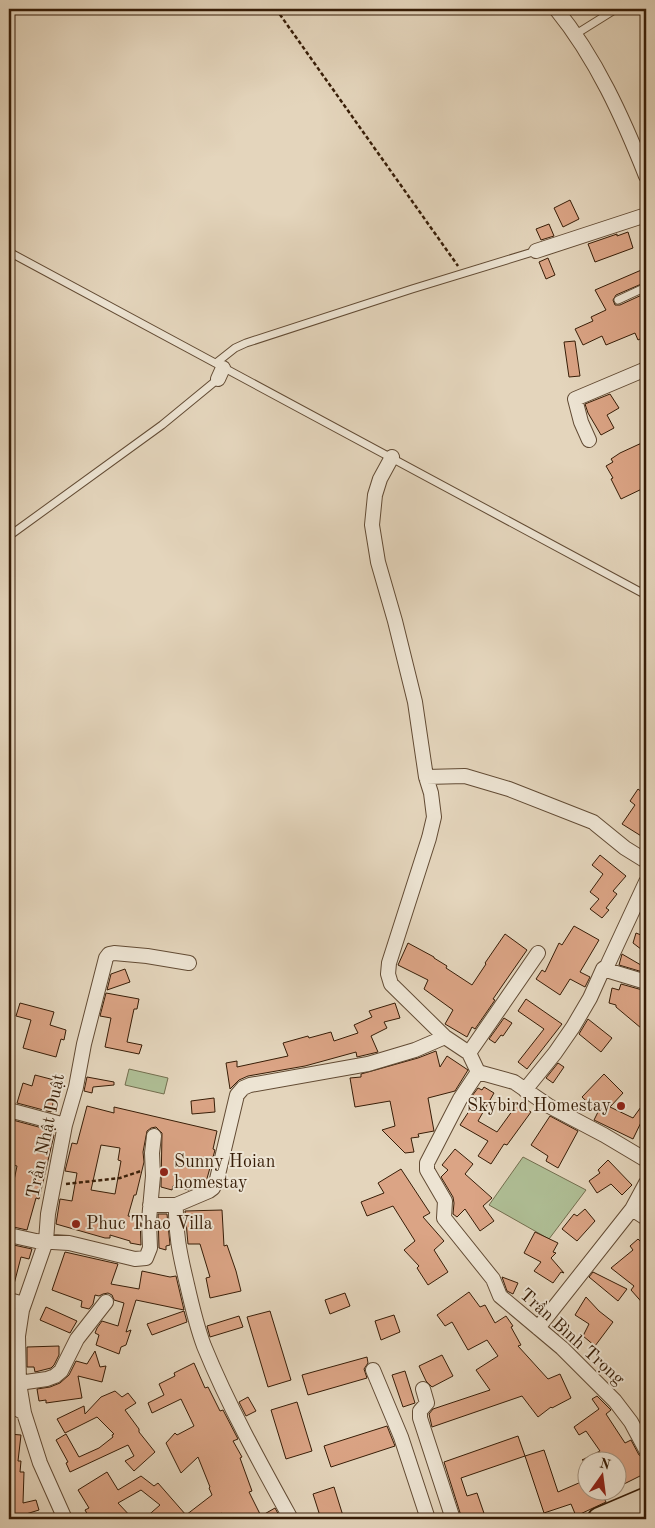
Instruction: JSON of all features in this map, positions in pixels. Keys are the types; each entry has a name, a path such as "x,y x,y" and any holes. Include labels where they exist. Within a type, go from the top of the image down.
{"main road":[{"path":"599,1519 646,1499"}],"street":[{"path":"556,9 576,34 624,120 646,176"},
{"path":"536,251 646,215"},
{"path":"589,440 581,422 575,399 646,369"},
{"path":"392,457 380,479 375,495 372,525 378,562 415,702 434,817 389,963 388,974 391,984 445,1037 469,1053 478,1072 514,1082 549,1106 646,1160"},
{"path":"426,776 465,776 509,789 593,822 625,848 646,861"},
{"path":"525,1090 555,1053 590,998 646,882"},
{"name":"Trần Nhật Duật","path":"65,1519 40,1463 24,1413 19,1383 18,1336 24,1304 46,1242 65,1125 76,1087 84,1044 106,958 109,954 114,953 189,963"},
{"path":"469,1053 538,953"},
{"path":"604,969 646,982"},
{"path":"150,1205 176,1205 213,1188 217,1179 237,1095 242,1088 368,1064 415,1050 445,1037"},
{"name":"Trần Bình Trọng","path":"478,1072 460,1099 429,1158 427,1170 444,1199 443,1215 445,1220 493,1279 500,1296 562,1348 615,1401 631,1422 646,1450"},
{"path":"9,1110 65,1125"},
{"path":"9,1235 46,1242 69,1243 135,1259 146,1258 150,1248 150,1205 154,1136"},
{"path":"538,1328 632,1209 646,1183"},
{"path":"176,1205 175,1221 181,1259 192,1306 204,1345 256,1455 291,1519"},
{"path":"632,1209 646,1218"},
{"path":"9,1300 24,1304"},
{"path":"19,1383 47,1379 61,1371 77,1339 106,1302"},
{"path":"373,1370 401,1437 428,1519"},
{"path":"423,1390 427,1403 420,1410 420,1418 453,1519"},
{"path":"9,1404 24,1413"}],"lane":[{"path":"576,34 616,9"},
{"path":"9,536 162,425 219,370 235,348 536,251"},
{"path":"9,252 219,370 392,457 646,595"},
{"path":"618,300 646,287"}],"path":[{"path":"276,9 463,273"},
{"path":"54,1184 72,1184 120,1178 152,1166"}],"green space":[{"path":"129,1069 168,1078 164,1094 125,1085"},
{"path":"523,1157 586,1190 549,1239 489,1205"}],"building":[{"path":"570,200 579,219 563,227 554,208"},
{"path":"549,224 554,236 541,240 536,229"},
{"path":"628,232 633,248 595,262 588,244"},
{"path":"548,258 555,275 546,279 539,262"},
{"path":"646,268 646,282 616,295 613,300 615,305 620,305 646,293 646,336 638,340 635,333 606,345 602,336 583,345 575,329 593,321 591,317 606,310 595,290"},
{"path":"575,341 580,376 569,377 564,342"},
{"path":"610,394 619,408 607,415 614,428 601,435 585,404"},
{"path":"646,441 646,487 621,499 606,466 613,462 611,459 620,453"},
{"path":"646,787 646,839 622,824 635,805 630,801 638,789 643,793"},
{"path":"600,855 626,876 613,891 617,894 606,908 609,910 602,918 590,909 599,899 590,892 603,874 592,865"},
{"path":"574,926 599,940 580,972 590,977 585,987 570,979 560,995 536,979 542,970 545,972 559,943 562,945"},
{"path":"636,933 646,937 646,953 633,943"},
{"path":"505,934 527,950 475,1029 472,1027 467,1037 445,1024 453,1010 424,989 428,980 398,965 408,943 434,957 447,966 446,968 472,985"},
{"path":"622,954 646,968 646,973 619,965"},
{"path":"125,969 130,982 107,990 111,974"},
{"path":"621,984 646,991 642,1006 646,1010 646,1021 641,1028 616,1005 609,1003 612,988 619,990"},
{"path":"106,993 139,999 137,1009 134,1009 127,1042 142,1045 139,1054 105,1047 111,1018 100,1016"},
{"path":"526,999 562,1024 527,1069 518,1062 544,1029 518,1011"},
{"path":"20,1003 54,1012 50,1025 66,1030 64,1040 61,1039 56,1057 23,1048 31,1020 16,1016"},
{"path":"395,1003 400,1018 384,1022 387,1028 371,1036 378,1052 357,1057 356,1052 305,1066 248,1076 239,1080 230,1089 226,1063 237,1061 237,1067 288,1056 283,1043 308,1036 309,1038 331,1032 334,1041 358,1033 354,1025 372,1017 369,1011"},
{"path":"504,1018 512,1023 503,1036 501,1035 495,1043 489,1039"},
{"path":"588,1019 612,1038 601,1052 579,1034"},
{"path":"436,1051 440,1067 447,1056 468,1070 455,1091 428,1098 434,1131 418,1134 419,1137 411,1138 414,1152 405,1153 382,1130 395,1126 390,1101 355,1107 350,1078 361,1077 361,1074"},
{"path":"558,1063 564,1067 553,1083 546,1078"},
{"path":"604,1074 623,1093 610,1107 633,1118 646,1100 646,1112 633,1139 594,1120 598,1112 582,1097"},
{"path":"35,1075 58,1081 51,1112 17,1103 23,1083 32,1086"},
{"path":"87,1077 114,1082 114,1085 93,1087 92,1093 84,1091"},
{"path":"484,1087 494,1093 478,1121 497,1132 518,1103 531,1112 507,1145 504,1144 491,1164 478,1156 488,1141 460,1125 477,1099 472,1096 478,1088 482,1090"},
{"path":"214,1098 215,1112 192,1114 191,1101"},
{"path":"87,1106 114,1113 114,1107 217,1131 213,1149 215,1150 206,1182 204,1184 192,1180 189,1190 173,1186 172,1190 161,1187 162,1133 156,1127 147,1131 143,1152 144,1162 136,1195 134,1195 128,1216 140,1218 141,1245 110,1235 110,1238 105,1238 56,1224 60,1199 72,1201 77,1173 65,1171 72,1143 77,1144","holes":["101,1145 120,1148 118,1160 121,1161 115,1194 91,1190"]},
{"path":"550,1116 578,1131 558,1168 546,1161 548,1156 531,1145"},
{"path":"9,1119 46,1129 45,1132 54,1135 39,1199 36,1198 27,1230 9,1226 9,1195 11,1195 17,1166 9,1164"},
{"path":"455,1149 473,1164 465,1174 492,1198 483,1206 494,1221 480,1231 465,1209 457,1217 453,1214 453,1197 441,1177 448,1170 442,1165"},
{"path":"608,1160 632,1185 622,1195 611,1184 597,1193 589,1181 600,1173 598,1170"},
{"path":"401,1169 430,1213 423,1217 444,1241 434,1250 448,1272 428,1285 417,1268 419,1266 404,1250 415,1241 393,1206 367,1216 361,1202 384,1193 378,1183"},
{"path":"585,1209 595,1221 577,1241 562,1229 574,1214 577,1216"},
{"path":"222,1210 224,1246 227,1245 241,1291 210,1298 206,1278 210,1277 200,1244 188,1244 185,1211"},
{"path":"158,1214 167,1214 170,1245 166,1246 166,1250 159,1248"},
{"path":"535,1232 558,1243 553,1252 556,1253 551,1258 564,1273 561,1272 553,1283 534,1271 541,1262 524,1253"},
{"path":"638,1239 646,1247 646,1307 631,1290 634,1286 611,1268 633,1250 630,1246"},
{"path":"9,1244 32,1249 29,1259 21,1257 12,1292 9,1291"},
{"path":"65,1252 118,1264 111,1284 139,1289 142,1271 170,1277 176,1276 184,1310 136,1300 126,1332 131,1330 126,1345 121,1347 119,1354 96,1345 99,1335 95,1333 97,1328 102,1321 118,1326 124,1303 114,1300 112,1295 108,1293 99,1296 95,1295 93,1304 89,1309 81,1307 82,1301 52,1290"},
{"path":"593,1272 627,1289 618,1301 589,1277"},
{"path":"502,1277 518,1283 513,1294 507,1291"},
{"path":"469,1292 480,1307 485,1305 495,1323 506,1316 513,1326 511,1327 521,1345 518,1346 548,1379 560,1374 571,1398 551,1407 538,1417 522,1396 432,1427 429,1414 433,1409 490,1390 476,1370 498,1356 487,1340 468,1350 452,1322 445,1326 437,1315"},
{"path":"345,1293 350,1306 330,1314 325,1300"},
{"path":"586,1297 613,1322 595,1346 583,1336 589,1324 575,1315"},
{"path":"46,1307 77,1321 70,1333 40,1320"},
{"path":"184,1311 187,1322 152,1335 147,1324"},
{"path":"270,1311 291,1380 268,1387 247,1317"},
{"path":"394,1315 400,1332 381,1340 375,1321"},
{"path":"239,1316 243,1327 210,1337 207,1326"},
{"path":"59,1346 59,1355 51,1368 35,1372 34,1367 27,1367 27,1347"},
{"path":"95,1351 100,1367 106,1366 102,1382 78,1376 82,1398 46,1403 46,1400 39,1401 37,1389 60,1383 69,1375 76,1361 87,1364"},
{"path":"442,1355 453,1376 432,1387 426,1381 419,1366"},
{"path":"367,1357 368,1363 364,1369 367,1378 308,1395 302,1375"},
{"path":"194,1363 205,1388 208,1387 220,1411 223,1410 238,1439 233,1441 242,1457 240,1458 252,1491 249,1492 261,1516 275,1508 281,1519 225,1519 222,1513 213,1519 144,1519 160,1505 141,1490 118,1503 133,1519 90,1519 85,1510 89,1508 78,1490 107,1472 118,1490 141,1476 154,1486 158,1483 186,1515 212,1495 198,1457 181,1473 166,1443 175,1433 177,1435 194,1426 181,1399 152,1413 148,1403 164,1395 159,1384 175,1376 174,1373"},
{"path":"405,1371 415,1403 403,1407 392,1375"},
{"path":"115,1391 122,1397 128,1393 136,1403 125,1410 155,1452 134,1471 125,1461 134,1456 128,1445 70,1472 66,1463 68,1462 56,1440 66,1434 79,1457 99,1448 113,1437 112,1435 114,1434 97,1417 65,1433 57,1419 84,1406 85,1414 101,1397"},
{"path":"597,1396 611,1410 606,1414 625,1443 631,1440 639,1455 646,1459 646,1473 628,1482 628,1450 599,1450 586,1431 579,1435 574,1427 599,1409 592,1399"},
{"path":"248,1397 256,1411 246,1416 239,1402"},
{"path":"297,1402 312,1451 286,1459 271,1410"},
{"path":"387,1426 395,1446 331,1467 324,1446"},
{"path":"9,1434 21,1435 18,1461 21,1461 20,1472 24,1472 23,1503 36,1500 39,1510 26,1514 29,1519 9,1519"},
{"path":"518,1436 525,1456 461,1478 467,1496 477,1493 486,1519 462,1519 444,1462"},
{"path":"544,1450 558,1492 578,1483 578,1500 605,1500 606,1502 576,1516 571,1504 544,1513 525,1456"},
{"path":"334,1487 344,1519 321,1519 313,1494"}],"place":[{"name":"Skybird Homestay","path":"621,1106"},
{"name":"Sunny Hoian homestay","path":"164,1172"},
{"name":"Phuc Thao Villa","path":"76,1224"}]}
